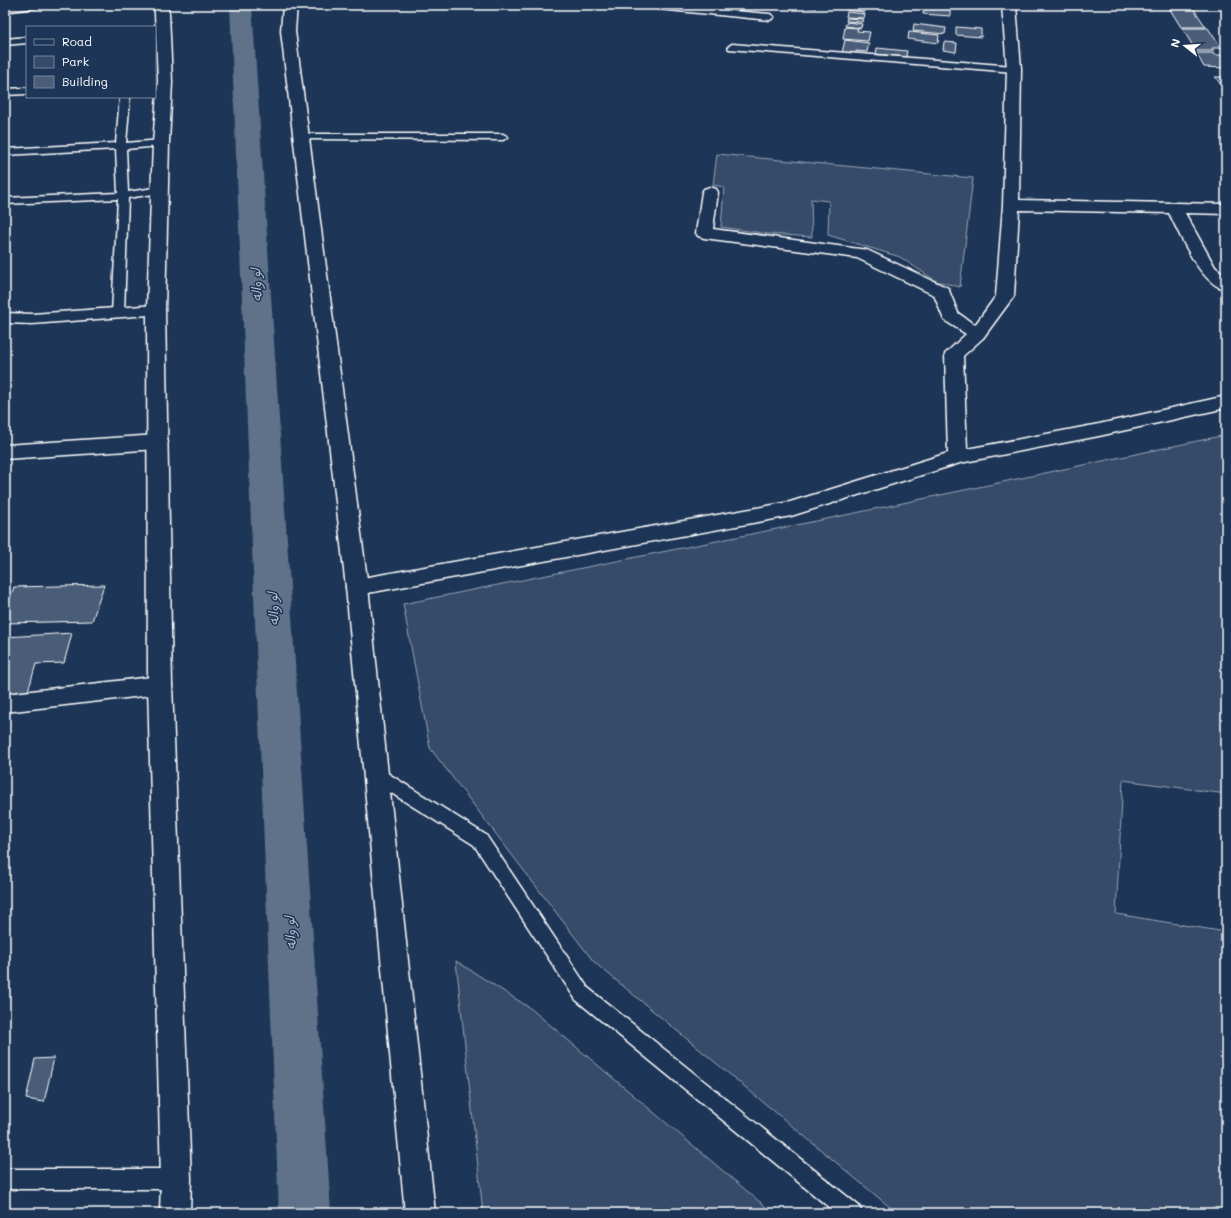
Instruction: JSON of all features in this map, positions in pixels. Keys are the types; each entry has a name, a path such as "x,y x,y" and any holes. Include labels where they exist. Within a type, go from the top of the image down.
{"street":[{"path":"160,5 162,13 159,31 161,143 156,310 160,684 176,1179 175,1213"},
{"path":"290,5 288,31 357,587 420,1213"},
{"path":"958,457 954,354 976,334 1005,296 1011,206 1014,69 1009,5"},
{"path":"710,192 704,232 861,254 942,292 950,316 976,334"},
{"path":"1011,206 1175,209 1226,208"},
{"path":"1175,209 1208,270 1226,285"},
{"path":"5,318 32,319 156,310"},
{"path":"357,587 791,509 958,457 1099,430 1226,402"},
{"path":"5,452 158,442"},
{"path":"5,704 160,684"}],"lane":[{"path":"5,10 40,5"},
{"path":"638,5 770,17"},
{"path":"5,42 26,40"},
{"path":"732,47 1014,69"},
{"path":"5,92 26,91"},
{"path":"118,313 123,196 122,145 125,98"},
{"path":"301,137 503,137"},
{"path":"5,152 161,143"},
{"path":"5,201 123,196 160,190"},
{"path":"375,774 480,840 582,994 852,1213"},
{"path":"5,1179 176,1179"}],"green space":[{"path":"717,154 973,178 960,287 936,281 900,257 828,235 829,201 811,199 812,237 769,234 721,227 724,187 713,185"},
{"path":"1226,435 1226,794 1123,780 1116,914 1226,932 1226,1213 897,1213 594,962 430,748 403,604 841,516"},
{"path":"456,961 530,1008 773,1213 483,1213"}],"building":[{"path":"795,5 816,5 816,8 795,7"},
{"path":"924,5 950,7 950,16 923,14"},
{"path":"959,5 973,5 973,8 959,7"},
{"path":"1169,5 1226,5 1171,7"},
{"path":"847,6 864,8 864,12 846,10"},
{"path":"1169,8 1193,8 1206,27 1181,27"},
{"path":"847,12 865,14 864,18 846,17"},
{"path":"847,18 863,19 862,22 846,21"},
{"path":"847,22 862,24 861,28 845,26"},
{"path":"914,24 946,28 945,34 913,31"},
{"path":"845,27 858,28 857,31 870,32 868,41 843,39"},
{"path":"956,27 981,29 981,37 956,35"},
{"path":"1182,28 1208,28 1221,48 1212,48 1214,51 1196,51"},
{"path":"909,32 939,35 938,43 908,39"},
{"path":"845,40 869,43 867,52 856,51 856,54 842,53"},
{"path":"944,42 957,43 956,52 943,50"},
{"path":"877,48 907,51 906,57 876,54"},
{"path":"1196,53 1225,55 1226,68 1204,67"},
{"path":"1215,77 1226,77 1226,91"},
{"path":"104,585 92,621 5,623 5,612 14,587"},
{"path":"72,633 64,663 36,664 26,698 5,699 5,637"},
{"path":"54,1058 44,1102 26,1099 35,1059"}],"waterway":[{"name":"لو واله","path":"241,5 305,1213"}]}
